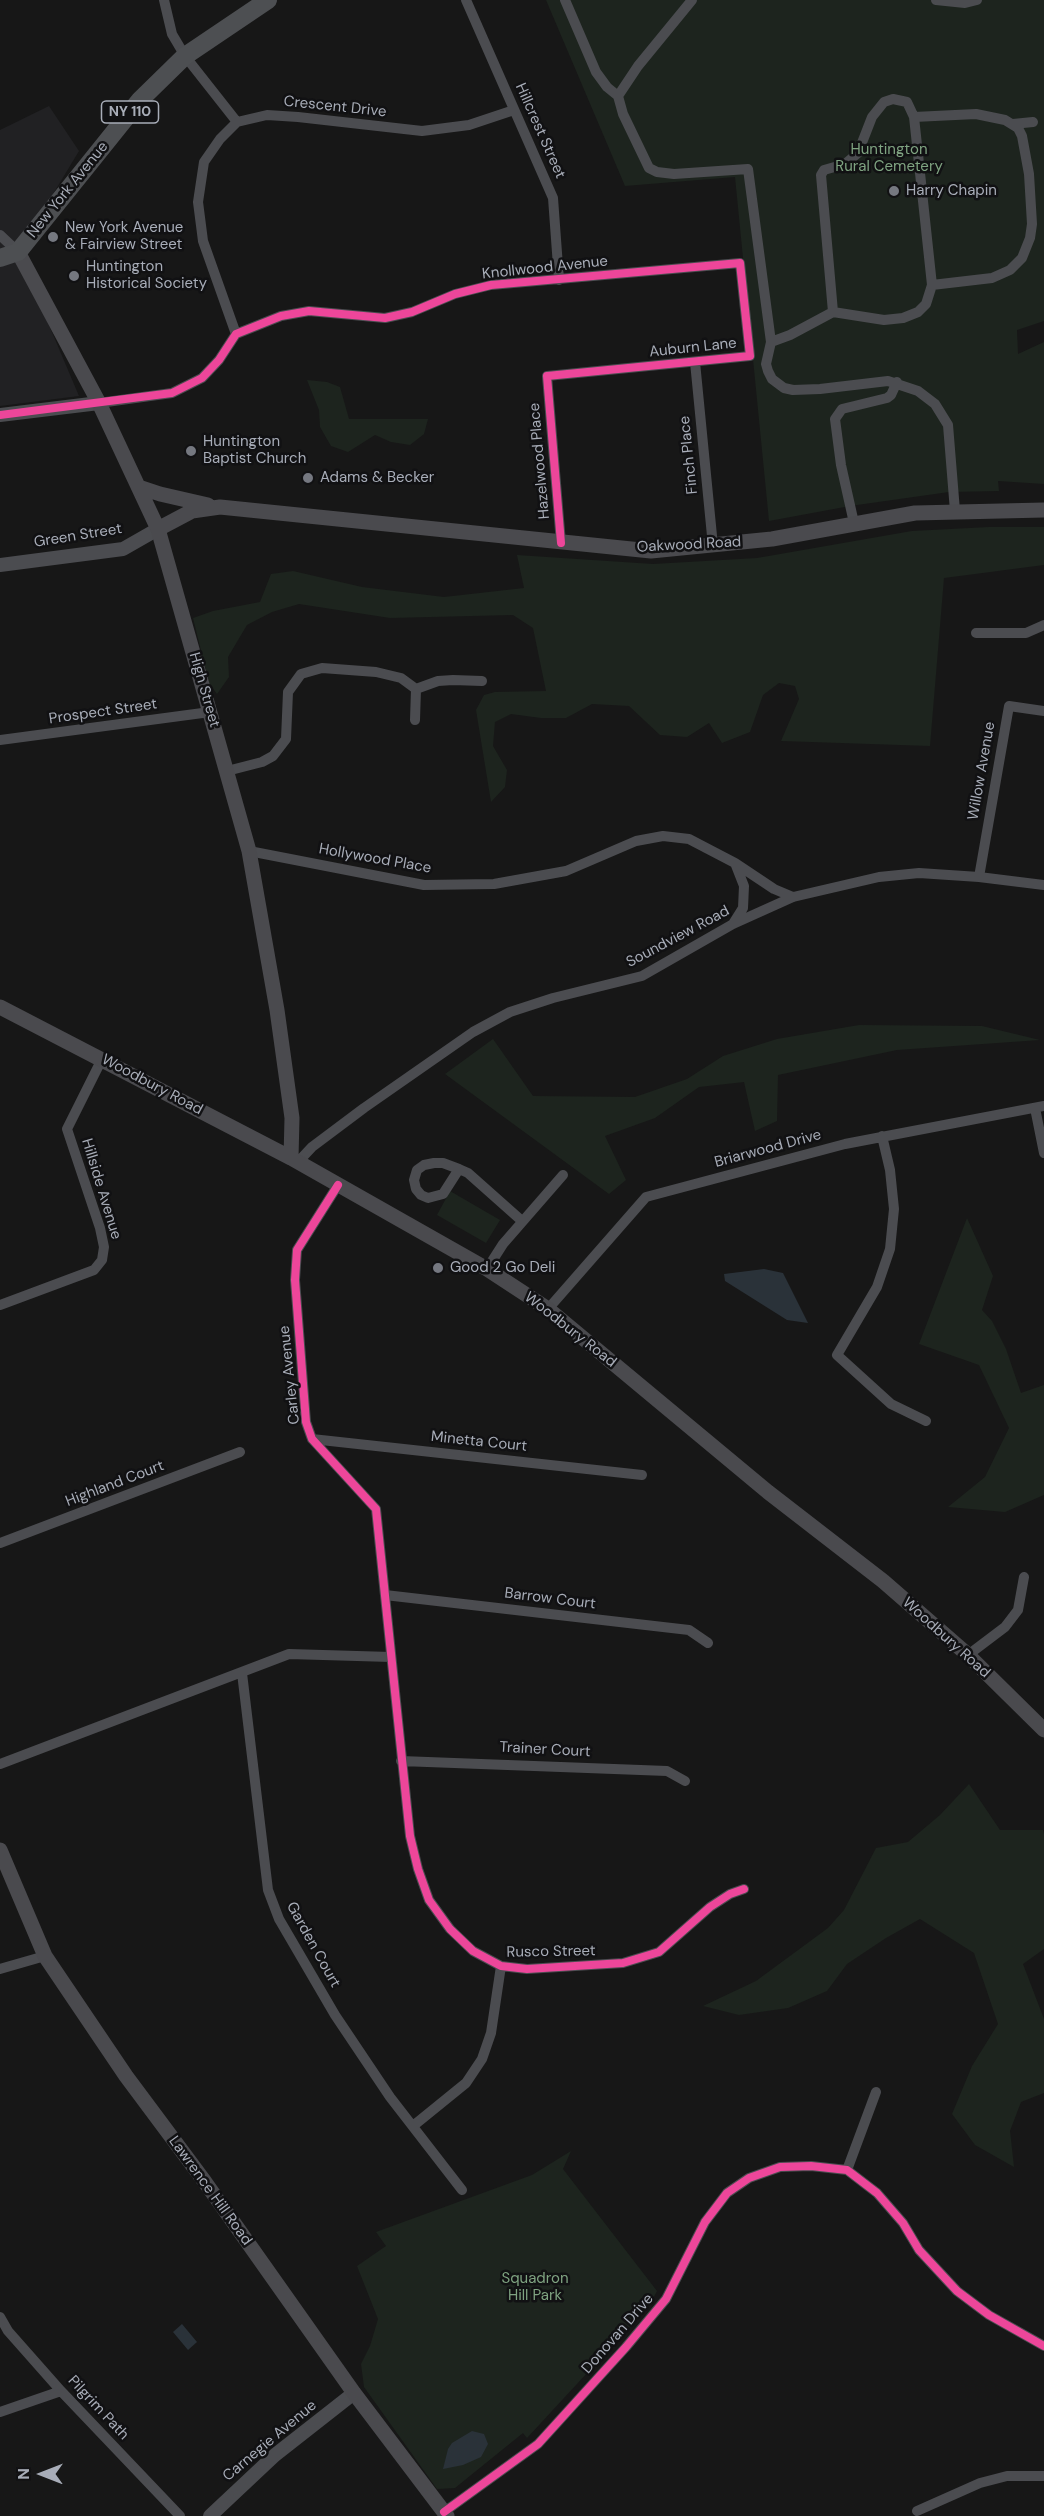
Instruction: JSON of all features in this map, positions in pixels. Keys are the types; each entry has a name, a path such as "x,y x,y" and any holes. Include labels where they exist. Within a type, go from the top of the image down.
{"main road":[{"name":"New York Avenue","path":"0,258 18,252 140,100 184,56 268,0"},
{"name":"High Street","path":"18,252 99,403 158,529 249,851 278,1010 295,1160"},
{"path":"139,487 220,507"},
{"name":"Oakwood Road","path":"158,529 192,511 220,507 651,551 772,539 915,513 1044,510"},
{"name":"Woodbury Road","path":"0,1007 295,1160 487,1269 548,1310 768,1492 883,1581 968,1655 1044,1730"},
{"name":"Lawrence Hill Road","path":"0,1850 45,1956 126,2076 205,2182 354,2393 445,2514"}],"street":[{"path":"0,415 172,393 202,378 219,360 237,334 203,241 198,202 204,162 237,122 184,56 172,34 164,0"},
{"name":"Hillcrest Street","path":"466,0 553,198 559,280"},
{"path":"565,0 596,72 607,87 618,96 623,114 649,168 657,172 675,174 748,166 771,342 766,364 772,379 784,388 810,390 879,381 897,382 918,392 935,404 948,425 955,511"},
{"path":"618,96 645,57 692,0"},
{"path":"937,0 965,3 977,0"},
{"path":"771,342 790,335 833,312 884,320 903,318 918,312 926,304 932,285 914,117 906,102 893,99 884,102 872,117 858,153 852,160 845,164 820,168 833,312"},
{"name":"Crescent Drive","path":"237,122 267,116 298,117 422,131 469,125 514,110"},
{"path":"914,117 985,114 1013,124 1033,122"},
{"path":"932,285 992,278 1010,270 1022,258 1030,238 1031,192 1022,136 1013,124"},
{"path":"0,235 18,252"},
{"name":"Knollwood Avenue","path":"237,334 281,316 309,311 386,318 412,312 455,294 491,285 740,263"},
{"name":"Auburn Lane","path":"546,376 750,356 740,263"},
{"name":"Finch Place","path":"695,362 713,546"},
{"name":"Hazelwood Place","path":"546,376 561,543"},
{"path":"854,523 842,472 835,419 842,410 886,398 891,395 897,382"},
{"name":"Green Street","path":"0,565 123,549 158,529"},
{"path":"975,633 1026,633 1044,625"},
{"path":"227,771 262,762 273,756 280,748 286,739 288,729 286,704 288,692 301,674 322,668 376,672 401,678 416,689"},
{"path":"416,689 438,681 482,681"},
{"path":"416,689 416,720"},
{"name":"Willow Avenue","path":"979,876 1009,706 1044,711"},
{"name":"Prospect Street","path":"0,740 210,712"},
{"name":"Hollywood Place","path":"249,851 397,880 442,885 494,884 555,874 598,859 636,841 663,836 689,839 735,863 774,889 794,897"},
{"path":"734,924 743,908 744,886 735,863"},
{"name":"Soundview Road","path":"295,1160 364,1107 482,1027 510,1012 642,976 734,924 794,897 879,877 919,873 979,876 1044,885"},
{"name":"Hillside Avenue","path":"0,1305 94,1270 102,1260 104,1247 100,1228 67,1129 102,1059"},
{"path":"1040,1107 1044,1153"},
{"name":"Briarwood Drive","path":"548,1310 646,1197 882,1136 1040,1107"},
{"path":"882,1136 890,1170 894,1209 890,1249 877,1287 837,1355 891,1404 926,1421"},
{"path":"459,1169 468,1173 522,1221"},
{"path":"487,1269 503,1244 562,1175"},
{"name":"Carley Avenue","path":"338,1185 297,1250 295,1280 306,1422 312,1439 376,1509 391,1657"},
{"name":"Minetta Court","path":"312,1439 642,1475"},
{"name":"Highland Court","path":"0,1543 240,1452"},
{"path":"968,1655 1005,1627 1018,1610 1024,1577"},
{"name":"Barrow Court","path":"386,1595 689,1630 708,1643"},
{"path":"0,1764 289,1654 391,1657"},
{"name":"Rusco Street","path":"391,1657 410,1836 418,1869 429,1900 450,1929 473,1951 501,1966 527,1969 623,1963 659,1952 710,1907 730,1894 744,1889"},
{"name":"Garden Court","path":"242,1673 268,1890 279,1919 335,2015 390,2097 462,2190"},
{"name":"Trainer Court","path":"401,1761 667,1771 685,1781"},
{"path":"0,1968 45,1956"},
{"path":"413,2126 466,2083 482,2059 491,2033 501,1966"},
{"path":"876,2092 847,2170 877,2193 903,2223 919,2250 957,2291 989,2315 1044,2346"},
{"name":"Donovan Drive","path":"445,2514 538,2444 626,2347 666,2299 705,2222 727,2193 749,2178 780,2167 811,2166 847,2170"},
{"name":"Pilgrim Path","path":"0,2317 8,2331 61,2391 180,2516"},
{"path":"0,2412 61,2391"},
{"name":"Carnegie Avenue","path":"210,2516 275,2455 354,2393"},
{"path":"917,2511 980,2483 1007,2476 1044,2476"}],"shaded area":[{"path":"49,106 79,151 18,252 79,396 0,406 0,130"},
{"path":"764,1269 783,1273 808,1323 787,1320 725,1281 724,1274"},
{"path":"182,2324 197,2342 188,2350 173,2332"},
{"path":"472,2431 484,2434 488,2444 481,2457 463,2465 443,2469 448,2449 452,2443"}],"green space":[{"name":"Huntington Rural Cemetery","path":"546,0 1044,0 1044,321 1017,330 1018,354 1044,342 1044,484 998,481 999,491 949,492 850,506 769,521 735,177 625,186"},
{"path":"307,380 327,382 340,387 349,419 428,419 424,434 410,445 391,442 375,435 348,452 331,446 320,427 319,410"},
{"path":"1044,527 1044,565 944,578 930,746 781,741 799,699 795,686 779,683 763,695 750,732 722,743 709,723 687,737 660,735 629,706 592,704 566,718 541,718 511,714 495,722 493,746 507,770 505,787 491,802 476,710 484,695 495,692 546,691 533,628 513,615 390,618 299,604 272,612 247,625 228,657 229,677 217,694 209,683 193,618 213,611 260,602 271,574 293,571 362,587 444,597 524,588 517,555 653,564 757,558 912,531"},
{"path":"859,1025 982,1026 1040,1040 897,1050 778,1075 777,1121 755,1131 744,1082 699,1087 655,1118 605,1136 626,1180 609,1194 445,1074 493,1039 533,1096 635,1097 687,1079 723,1056 777,1039"},
{"path":"450,1191 500,1220 486,1243 437,1215"},
{"path":"967,1218 993,1276 982,1310 992,1321 1006,1349 1021,1393 1044,1385 1044,1495 1005,1512 948,1507 985,1477 1009,1428 979,1365 919,1344"},
{"path":"969,1784 1000,1830 1043,1830 1044,1834 1044,1949 1023,1964 1044,2019 1044,2093 1021,2102 1010,2131 1014,2167 975,2145 952,2114 972,2066 998,2024 974,1953 920,1919 847,1964 827,1991 788,2008 739,2015 703,2006 756,1981 828,1928 844,1910 876,1848 908,1842 940,1815"},
{"name":"Squadron Hill Park","path":"571,2151 563,2169 657,2291 649,2306 527,2438 523,2433 455,2488 437,2489 364,2387 361,2364 370,2346 378,2319 357,2266 386,2246 376,2232 532,2175"}],"cycle path":[{"path":"0,415 172,393 202,378 219,360 236,334 281,316 309,311 385,318 412,312 455,294 491,285 740,263 750,356 547,376 561,543"},
{"path":"338,1185 297,1250 295,1280 306,1422 312,1439 376,1509 410,1836 429,1900 450,1929 473,1951 501,1966 527,1969 623,1963 659,1952 710,1907 730,1894 744,1889"},
{"path":"444,2512 538,2444 666,2299 705,2222 727,2193 749,2178 780,2167 811,2166 847,2170 877,2193 903,2223 919,2250 957,2291 989,2315 1044,2346"}],"place":[{"name":"Harry Chapin","path":"894,191"},
{"name":"New York Avenue & Fairview Street","path":"53,237"},
{"name":"Huntington Historical Society","path":"74,276"},
{"name":"Huntington Baptist Church","path":"191,451"},
{"name":"Adams & Becker","path":"308,478"},
{"name":"Good 2 Go Deli","path":"438,1268"}]}
